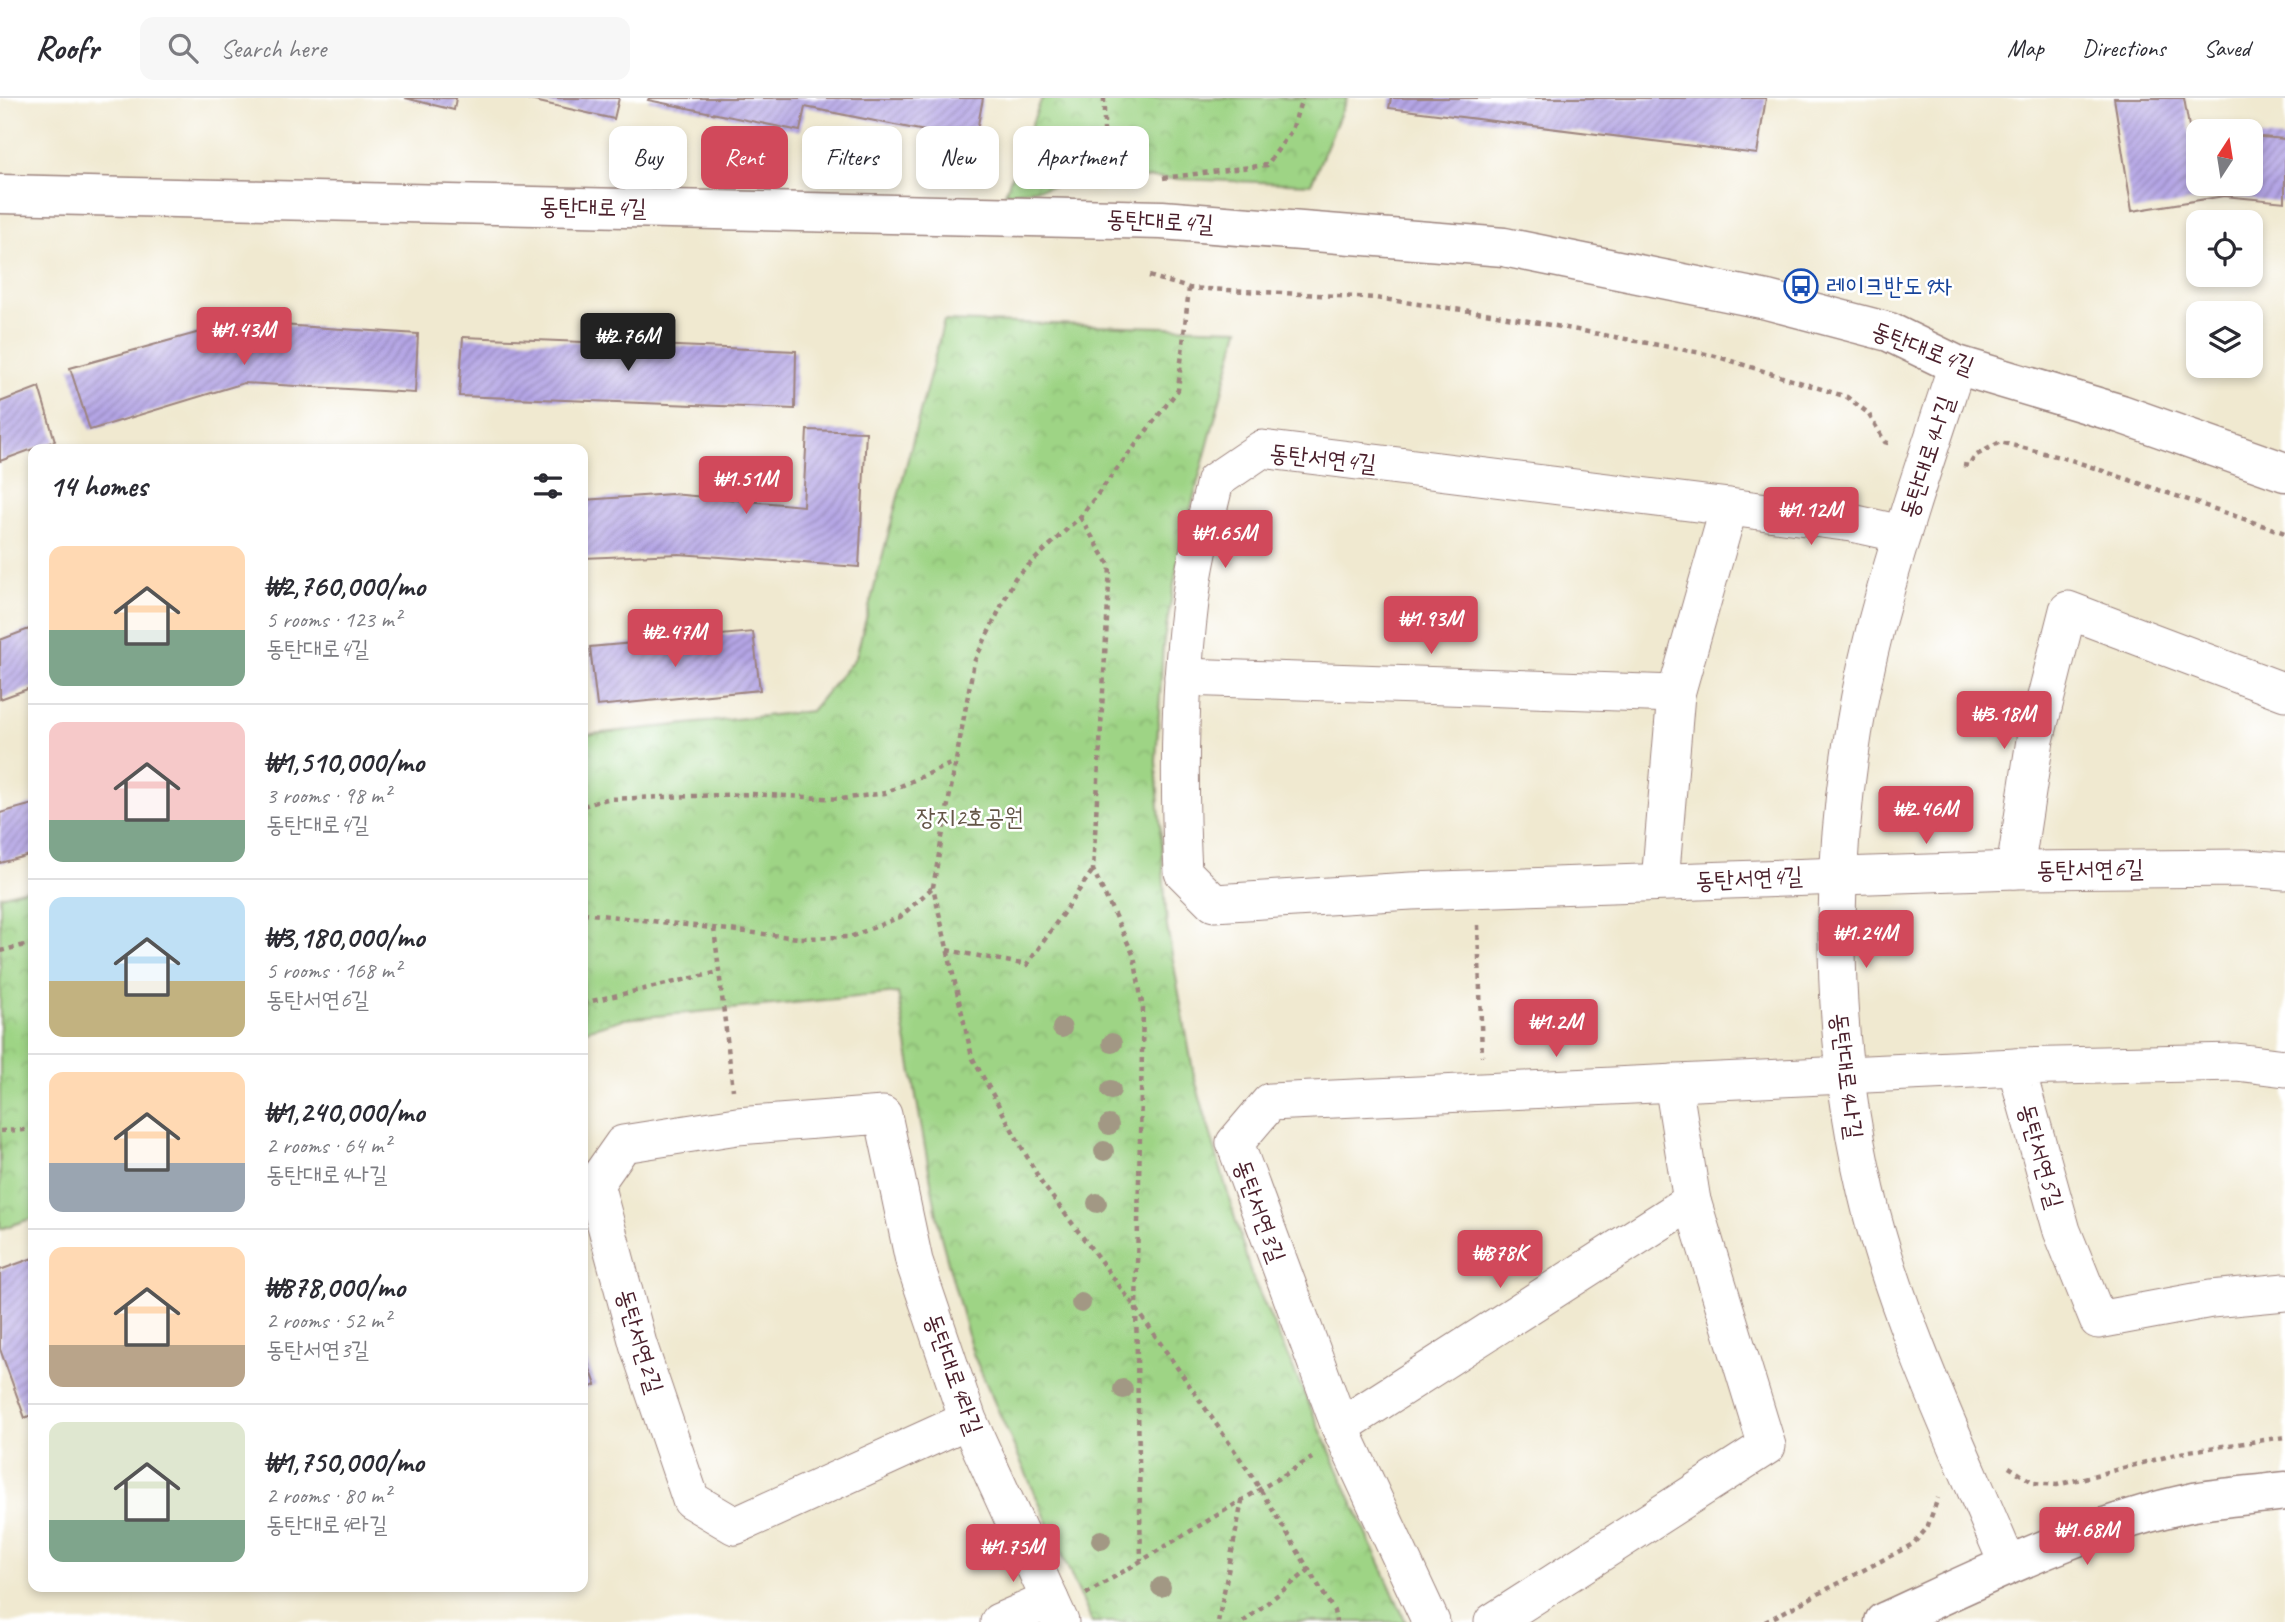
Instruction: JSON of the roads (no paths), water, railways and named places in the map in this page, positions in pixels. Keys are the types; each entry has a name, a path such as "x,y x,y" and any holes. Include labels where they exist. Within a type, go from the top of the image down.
{"street":[{"name":"동탄대로4길","path":"0,194 1162,220 1504,247 1767,300 1889,332 1957,365 2122,414 2285,471"},
{"name":"동탄대로4나길","path":"1957,365 1902,534 1861,697 1848,775 1838,874 1837,991 1854,1137 1872,1217 1893,1284 2008,1565"},
{"name":"동탄서연4길","path":"1660,882 1676,694 1729,507 1262,449 1215,481 1193,577 1182,677 1178,773 1184,872 1214,903 1838,874 1921,875 2015,870"},
{"path":"1729,507 1852,523 1902,534"},
{"name":"동탄서연6길","path":"2285,692 2068,610 2035,740 2015,870 2285,870"},
{"path":"1182,677 1676,694"},
{"name":"동탄서연5길","path":"2285,1068 2236,1062 2016,1067 2062,1231 2098,1320 2211,1299 2285,1292"},
{"name":"동탄서연3길","path":"1432,1622 1340,1427 1235,1143 1270,1102 2016,1067"},
{"path":"1493,1622 1767,1446 1692,1201 1673,1083"},
{"name":"동탄서연2길","path":"883,1115 737,1126 623,1144 596,1184 638,1344 691,1500 735,1526 968,1420"},
{"name":"동탄대로4라길","path":"883,1115 914,1261 968,1420 1055,1611"},
{"path":"1340,1427 1692,1201"},
{"path":"1884,1622 2008,1565 2102,1530 2194,1502 2285,1491"},
{"path":"999,1622 1055,1611"}],"place":[{"name":"레이크반도9차","path":"1801,286"}],"park label":[{"name":"장지2호공원","path":"970,817"}]}
